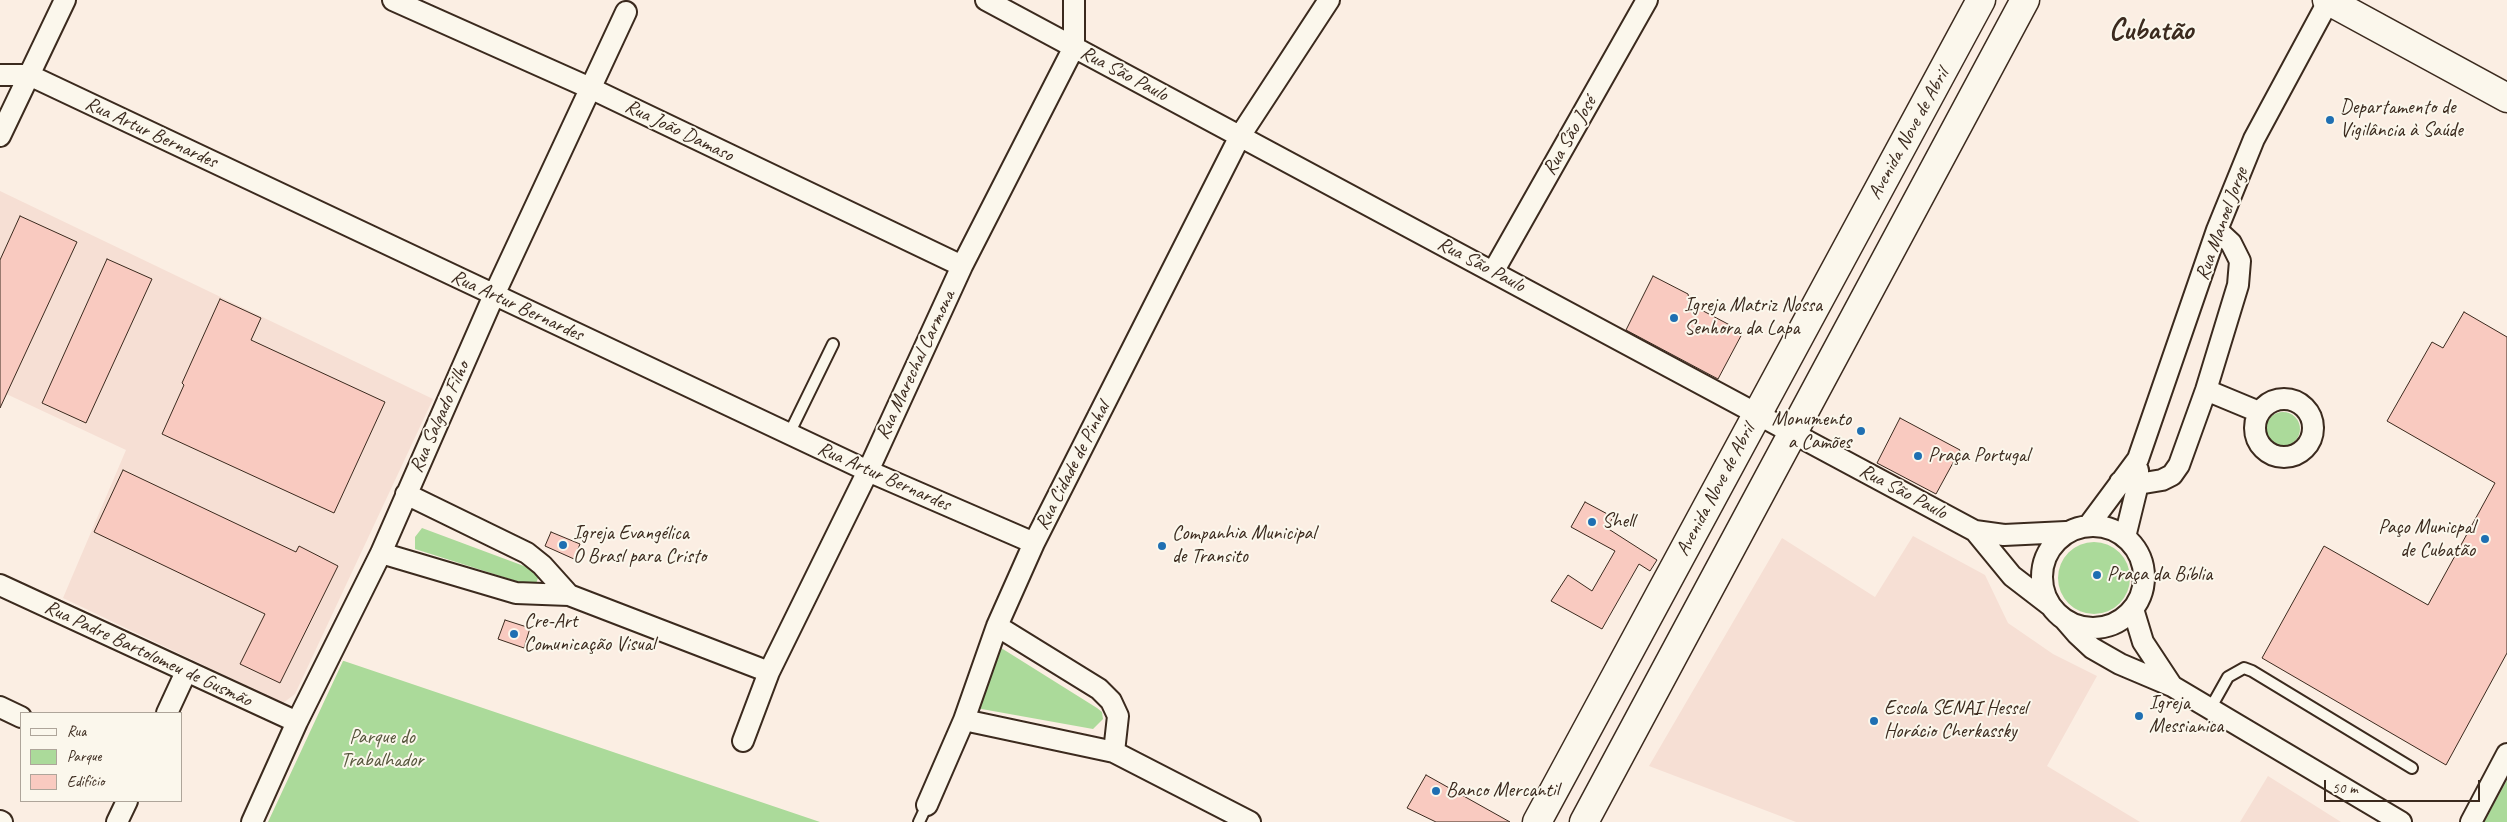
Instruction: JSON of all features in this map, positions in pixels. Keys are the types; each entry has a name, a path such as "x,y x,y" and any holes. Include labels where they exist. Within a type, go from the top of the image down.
{"main road":[{"name":"Avenida Nove de Abril","path":"1584,822 2025,0"},
{"path":"2328,0 2507,98"},
{"name":"Avenida Nove de Abril","path":"1537,822 1758,414 1976,4"}],"street":[{"path":"0,136 65,0"},
{"name":"Rua João Damaso","path":"393,0 590,88 962,266"},
{"name":"Rua São Paulo","path":"986,0 1975,531 2004,535 2066,532"},
{"path":"1074,0 1074,47"},
{"name":"Rua Cidade de Pinhal","path":"923,813 964,720 997,626 1034,543 1240,136 1329,0"},
{"name":"Rua São José","path":"1493,272 1647,0"},
{"name":"Rua Manoel Jorge","path":"2125,536 2129,483 2183,334 2217,230 2254,139 2328,0"},
{"name":"Rua Salgado Filho","path":"252,822 297,722 381,553 494,295 626,12"},
{"name":"Rua Marechal Carmona","path":"742,741 769,672 868,471 962,266 1074,47"},
{"name":"Rua Artur Bernardes","path":"0,76 29,75 868,471 1034,543"},
{"path":"2129,483 2162,480 2172,475 2176,470 2206,390 2238,285 2240,261 2231,243 2217,230"},
{"path":"2206,390 2259,412"},
{"name":"Rua Manoel Jorge","path":"2090,525 2129,483"},
{"path":"406,494 527,553 542,564 569,595"},
{"path":"2057,613 2078,626 2093,628 2108,626 2122,619 2133,609 2143,587 2144,571 2140,556 2125,536 2114,530 2090,525 2066,532 2049,549 2041,572 2045,596 2057,613 2077,634 2092,648 2120,664 2172,686 2401,822"},
{"name":"Rua São Paulo","path":"1975,531 2012,576 2057,613"},
{"path":"381,553 516,593 569,595 769,672"},
{"name":"Rua Padre Bartolomeu de Gusmão","path":"0,585 297,722"},
{"path":"2133,609 2143,642 2172,686"},
{"path":"997,626 1099,689 1111,701 1118,716 1114,752"},
{"path":"167,712 186,672"},
{"path":"0,707 20,717"},
{"path":"964,720 1114,752 1250,822"},
{"path":"2471,822 2507,754"},
{"path":"117,822 127,802"}],"lane":[{"path":"789,434 832,344"},
{"path":"2210,709 2228,677 2244,668 2252,671 2412,768"}],"shaded area":[{"path":"0,191 433,399 295,694 283,703 63,598 126,450 0,391"},
{"name":"Escola SENAI Hessel Horácio Cherkassky","path":"1913,536 1985,575 2008,623 2053,654 2097,676 2047,766 2140,822 1796,822 1649,766 1782,538 1875,597"},
{"path":"2268,776 2341,822 2240,822"}],"green space":[{"path":"2283,412 2295,417 2300,429 2295,441 2283,446 2271,441 2266,429 2271,417"},
{"path":"422,528 540,572 535,587 415,549 415,537"},
{"path":"2101,542 2120,552 2128,564 2130,578 2128,592 2120,604 2108,612 2087,614 2068,604 2060,592 2058,571 2068,552 2080,544"},
{"path":"998,646 1097,708 1102,712 1103,719 1093,729 976,708"},
{"name":"Parque do Trabalhador","path":"344,661 820,822 268,822"},
{"path":"2507,780 2507,822 2484,822"}],"building":[{"path":"20,216 77,242 0,408 0,260"},
{"path":"107,259 152,279 86,423 42,403"},
{"name":"Igreja Matriz Nossa Senhora da Lapa","path":"1653,276 1688,294 1690,304 1743,332 1718,379 1626,330"},
{"path":"220,299 261,318 251,340 385,402 334,513 162,434 184,385 182,383"},
{"path":"2464,312 2507,337 2507,653 2446,765 2262,658 2324,546 2428,605 2495,483 2387,421 2432,342 2443,348"},
{"name":"Praça Portugal","path":"1900,418 1960,450 1936,494 1877,463"},
{"path":"123,470 296,552 299,546 338,566 280,683 240,664 265,614 94,532"},
{"name":"Shell","path":"1585,502 1613,517 1607,528 1657,560 1650,571 1639,564 1602,629 1551,601 1568,575 1592,591 1615,551 1571,527"},
{"name":"Igreja Evangélica O Brasl para Cristo","path":"551,532 580,544 574,559 545,546"},
{"name":"Cre-Art Comunicação Visual","path":"505,620 530,628 524,648 498,639"},
{"name":"Banco Mercantil","path":"1426,775 1510,822 1436,822 1407,808"}],"place":[{"name":"Departamento de Vigilância à Saúde","path":"2330,120"},
{"name":"Igreja Matriz Nossa Senhora da Lapa","path":"1674,318"},
{"name":"Monumento a Camões","path":"1861,431"},
{"name":"Praça Portugal","path":"1918,456"},
{"name":"Shell","path":"1592,522"},
{"name":"Paço Municpal de Cubatão","path":"2485,539"},
{"name":"Igreja Evangélica O Brasl para Cristo","path":"563,545"},
{"name":"Companhia Municipal de Transito","path":"1162,546"},
{"name":"Praça da Bíblia","path":"2097,575"},
{"name":"Cre-Art Comunicação Visual","path":"514,634"},
{"name":"Igreja Messianica","path":"2139,716"},
{"name":"Escola SENAI Hessel Horácio Cherkassky","path":"1874,721"},
{"name":"Banco Mercantil","path":"1436,791"}],"district":[{"name":"Cubatão","path":"2151,31"}]}
